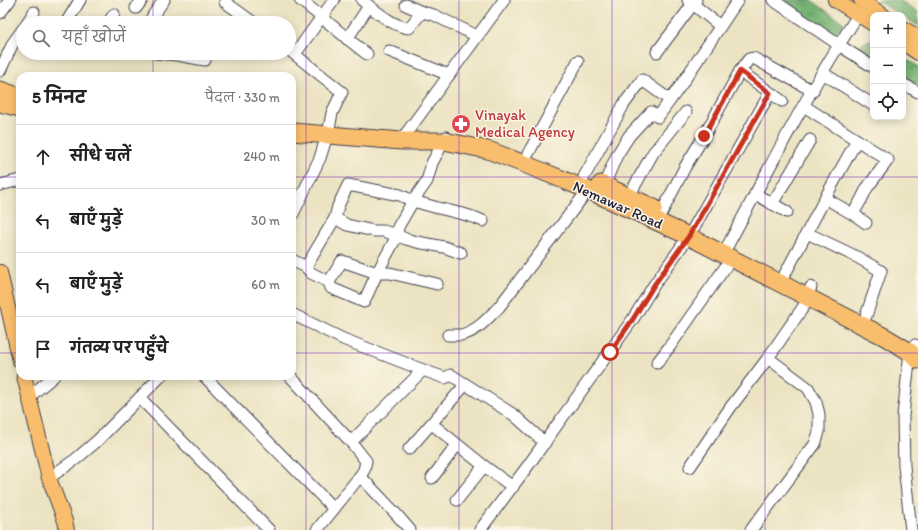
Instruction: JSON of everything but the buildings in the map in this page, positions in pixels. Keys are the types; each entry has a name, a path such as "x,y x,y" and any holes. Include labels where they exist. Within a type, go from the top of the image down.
{"highway":[{"path":"0,90 16,96"},
{"path":"0,103 16,107"},
{"name":"Nemawar Road","path":"296,126 328,132 402,141 445,138 488,150 527,165 586,184 604,185 662,212 691,232"},
{"name":"Nemawar Road","path":"296,132 405,135 445,138 528,154 586,184 691,232 887,332"},
{"name":"Nemawar Road","path":"730,252 785,274 809,292 866,316 915,351"}],"main road":[{"path":"835,0 870,22"},
{"path":"861,0 879,12"},
{"path":"906,30 918,37"},
{"path":"906,45 918,52"},
{"path":"0,272 16,343"},
{"path":"25,380 49,478 67,530"}],"street":[{"path":"0,13 10,0"},
{"path":"70,16 80,0"},
{"path":"153,16 164,0"},
{"path":"300,0 367,54"},
{"path":"296,47 322,17 334,0"},
{"path":"604,185 617,155 628,136 651,112 658,118 738,0"},
{"path":"774,0 838,45 870,65"},
{"path":"657,52 692,1 720,26"},
{"path":"225,2 244,16"},
{"path":"405,135 477,36 499,2"},
{"path":"347,39 365,3 393,23 409,28 422,12"},
{"path":"406,4 422,12 434,15 477,36"},
{"path":"31,16 34,12"},
{"path":"657,363 670,346 730,252 755,194 838,45 858,15"},
{"path":"0,71 16,39"},
{"path":"389,51 448,75"},
{"path":"296,55 342,92 332,113 320,158 296,208"},
{"path":"662,212 685,167 749,58 753,58 812,91"},
{"path":"528,154 578,60"},
{"path":"740,71 782,101"},
{"path":"823,73 870,103"},
{"path":"448,335 461,335 472,331 487,320 499,307 586,184 624,104 642,80 670,100"},
{"path":"906,86 918,92"},
{"path":"480,530 545,443 633,319 654,285 691,232 770,93"},
{"path":"804,106 888,160 867,188 853,214"},
{"path":"629,196 653,153 686,112"},
{"path":"296,262 306,267 311,273 329,282 331,288 364,302 377,273 397,236 398,227 427,181 432,163 445,138"},
{"path":"772,204 810,140"},
{"path":"785,274 857,140"},
{"path":"0,185 16,181"},
{"path":"306,267 335,218 338,206 348,185 400,195 414,201 483,221"},
{"path":"755,194 787,212"},
{"path":"825,198 866,223"},
{"path":"335,218 347,226 374,231 384,230 417,242 444,247 461,253"},
{"path":"807,233 881,271 866,316"},
{"path":"329,282 342,261 377,273 390,273 437,284"},
{"path":"690,467 730,408 768,358 806,303 809,292"},
{"path":"296,316 343,339 423,370 446,378 451,375 514,415 545,443"},
{"path":"911,530 904,466 903,416 915,351"},
{"path":"751,530 815,444 819,432 819,414 816,402 808,388 768,358"},
{"path":"351,442 423,370"},
{"path":"29,397 49,380"},
{"path":"49,478 76,459 97,441 157,380"},
{"path":"208,380 334,509"},
{"path":"294,380 351,442 366,461 364,470 360,476 318,530"},
{"path":"409,449 465,385"},
{"path":"140,398 268,530"},
{"path":"432,424 484,466 513,487"},
{"path":"432,478 457,445"},
{"path":"457,500 484,466"},
{"path":"360,476 410,530"}],"green space":[{"path":"783,0 811,0 844,23 832,36"},
{"path":"876,0 899,0 918,12 918,26 906,18 906,12 896,12"},
{"path":"870,40 870,57 855,48"},
{"path":"906,60 918,66 918,84 906,78"}],"place":[{"name":"Vinayak Medical Agency","path":"461,124"}],"route":[{"path":"610,352 654,285 689,236 770,93 740,71 704,136"}]}
